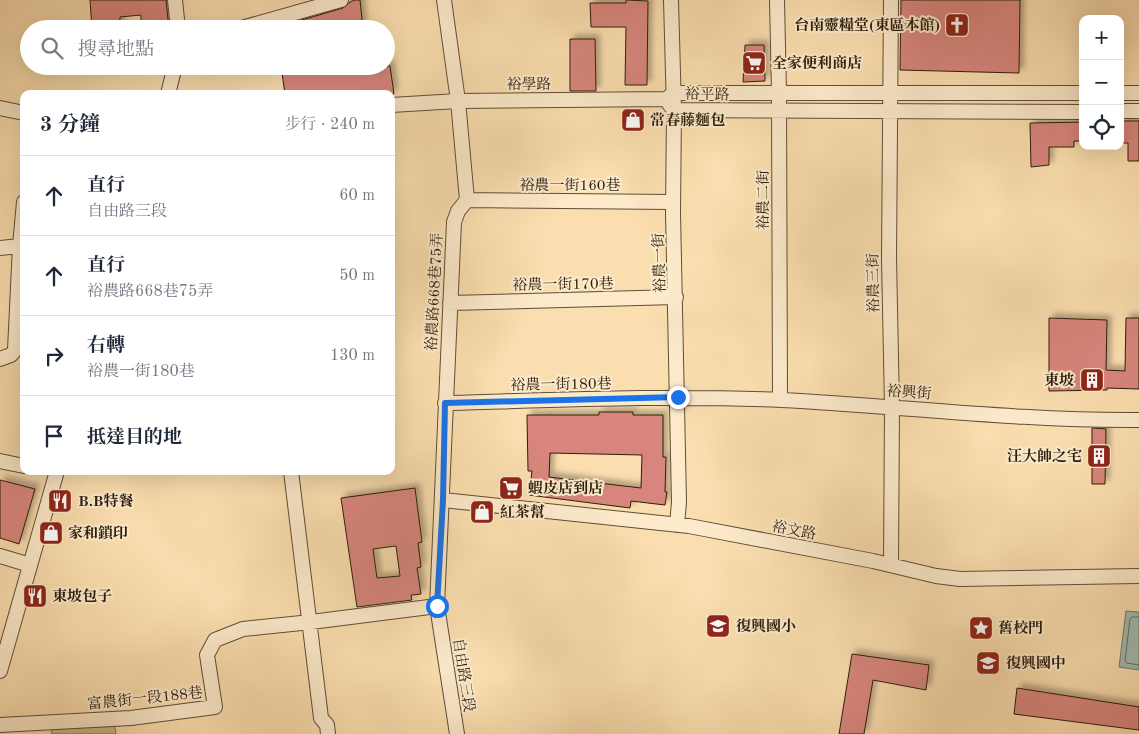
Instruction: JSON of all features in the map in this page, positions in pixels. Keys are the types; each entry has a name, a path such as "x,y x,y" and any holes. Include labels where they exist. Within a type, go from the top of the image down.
{"street":[{"path":"175,0 177,20"},
{"path":"270,20 341,0"},
{"path":"444,0 458,101 467,200"},
{"name":"裕農一街","path":"671,0 671,101 678,397 679,502 677,525"},
{"name":"裕農二街","path":"777,0 780,400"},
{"name":"裕農三街","path":"891,0 888,258 892,407 891,565"},
{"path":"169,90 173,75"},
{"name":"裕平路","path":"671,101 779,93 1079,93"},
{"path":"1124,93 1139,93"},
{"name":"裕學路","path":"395,105 458,101 671,101"},
{"name":"裕平路","path":"671,101 779,111 1079,112"},
{"path":"0,108 20,112"},
{"path":"1124,111 1139,111"},
{"name":"裕農一街160巷","path":"467,200 673,202"},
{"name":"裕農路668巷75弄","path":"443,500 445,403 454,222 458,211 467,200"},
{"path":"0,248 20,246 14,350 11,355 0,359"},
{"name":"裕農一街170巷","path":"450,303 676,297"},
{"name":"裕興街","path":"678,397 780,400 1039,417 1139,420"},
{"name":"裕農一街180巷","path":"445,403 678,397"},
{"path":"0,461 20,465"},
{"path":"0,671 30,565 52,475"},
{"path":"292,475 311,622 321,718 327,724 328,734"},
{"name":"裕文路","path":"443,500 677,525 891,565 936,576 960,579 1139,576"},
{"name":"自由路三段","path":"443,500 437,606 456,734"},
{"path":"0,556 30,565"},
{"path":"311,622 437,606"},
{"name":"富農街一段188巷","path":"0,725 131,718 215,707 207,656 215,640 244,629 311,622"}],"shaded area":[{"path":"114,722 116,734 52,734 51,728"}],"water":[{"path":"1126,611 1139,612 1139,670 1119,667"}],"building":[{"path":"90,0 166,0 168,20 141,20 141,15 120,17 120,20 91,20"},
{"path":"360,0 362,20 302,20 343,8 350,2"},
{"path":"626,0 648,1 647,85 625,85 626,27 591,27 590,3 626,3"},
{"name":"台南靈糧堂(東區本館)","path":"901,0 1020,0 1019,73 900,70"},
{"path":"570,39 595,39 596,91 570,91"},
{"name":"全家便利商店","path":"745,45 764,45 765,81 743,82"},
{"path":"282,75 391,75 393,90 284,90"},
{"path":"1124,121 1139,121 1139,161 1128,161 1128,143 1124,143"},
{"path":"1079,122 1079,141 1074,141 1074,147 1049,147 1049,165 1031,167 1030,123"},
{"path":"1049,318 1107,320 1106,370 1125,371 1126,318 1139,318 1139,389 1107,388 1107,390 1049,391"},
{"path":"599,412 633,412 633,415 663,415 663,457 666,457 665,492 667,492 665,505 631,501 630,508 529,495 532,471 528,471 527,415 599,415","holes":["550,453 642,455 641,488 549,477"]},
{"name":"汪大帥之宅","path":"1092,428 1106,429 1105,484 1092,484"},
{"path":"0,480 35,489 19,544 0,538"},
{"path":"415,488 422,542 418,543 421,567 417,568 421,594 411,595 412,600 357,607 341,498","holes":["396,546 400,576 377,578 373,549"]},
{"path":"852,654 929,665 926,690 873,680 864,734 839,734"},
{"path":"1017,688 1139,707 1139,730 1014,714"}],"place":[{"name":"台南靈糧堂(東區本館)","path":"957,25"},
{"name":"全家便利商店","path":"754,63"},
{"name":"常春藤麵包","path":"633,120"},
{"name":"東坡","path":"1092,380"},
{"name":"汪大帥之宅","path":"1099,456"},
{"name":"蝦皮店到店","path":"511,488"},
{"name":"B.B特餐","path":"60,501"},
{"name":"紅茶幫","path":"482,512"},
{"name":"家和鎖印","path":"51,533"},
{"name":"東坡包子","path":"35,596"},
{"name":"復興國小","path":"718,626"},
{"name":"舊校門","path":"981,628"},
{"name":"復興國中","path":"988,663"}],"route":[{"path":"437,606 443,500 445,403 678,397"}]}
